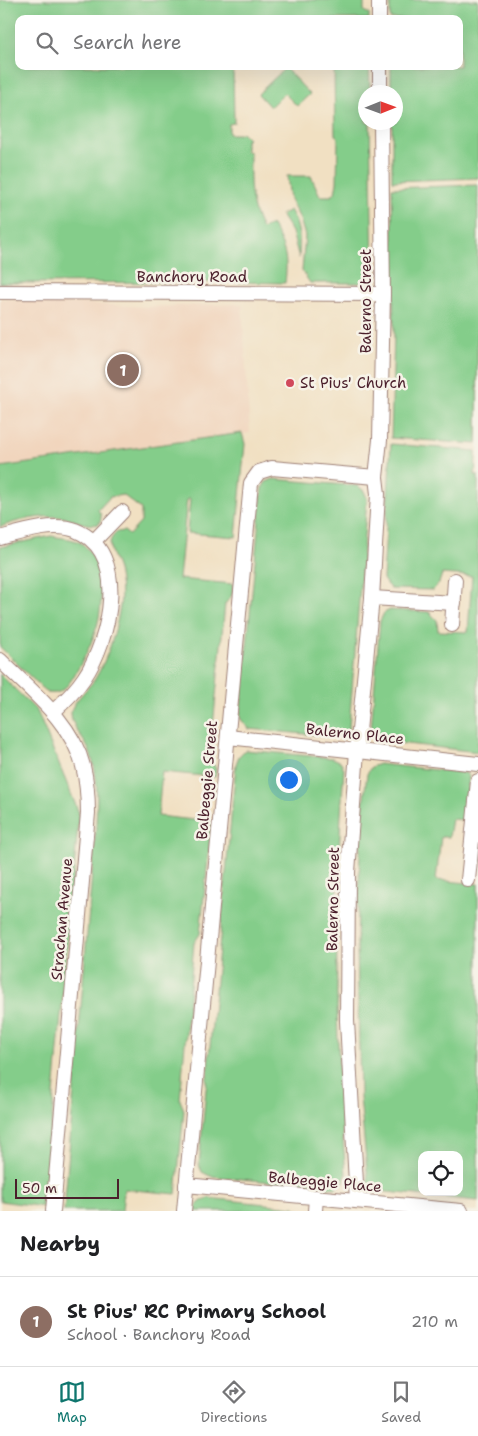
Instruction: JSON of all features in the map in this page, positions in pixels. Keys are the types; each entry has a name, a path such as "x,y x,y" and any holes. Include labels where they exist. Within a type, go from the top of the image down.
{"street":[{"path":"379,0 379,15"},
{"path":"380,70 380,85"},
{"name":"Balerno Street","path":"357,1201 347,1021 348,872 357,751 372,598 378,494 376,477 380,440 383,294 381,130"},
{"name":"Banchory Road","path":"0,292 383,294"},
{"name":"Balbeggie Street","path":"184,1211 251,483 259,472 272,468 376,477"},
{"path":"94,541 122,512"},
{"path":"0,538 23,531 48,527 74,530 94,541 107,562 111,588 108,617 99,650 84,679 53,712"},
{"path":"452,625 455,580"},
{"path":"372,598 454,603"},
{"name":"Strachan Avenue","path":"0,660 53,712 72,737 83,765 88,788 88,813 53,1211"},
{"name":"Balerno Place","path":"228,737 478,764"},
{"path":"468,880 475,845 478,781"},
{"name":"Balbeggie Place","path":"186,1186 315,1204 357,1201 461,1211"}],"shaded area":[{"path":"0,299 147,307 242,304 250,433 0,467"}],"green space":[{"path":"0,0 366,0 364,2 364,11 369,15 15,15 15,70 233,70 234,123 229,124 229,134 240,134 242,132 248,138 246,140 246,151 250,152 251,192 254,210 262,229 272,225 280,240 286,259 286,266 285,283 0,283"},
{"path":"390,0 478,0 478,178 392,181 392,130 403,130 403,85 391,85 391,70 463,70 463,15 390,15"},
{"path":"283,70 287,70 310,94 297,106 284,93 270,107 258,94"},
{"path":"334,70 369,70 370,85 358,85 358,130 370,130 373,270 362,283 310,283 302,271 305,236 300,219 290,199 287,176 311,176 320,196 331,196 335,193 338,137 335,135"},
{"path":"478,185 477,444 391,438 394,334 392,188"},
{"path":"290,210 299,233 299,258 292,232 281,215"},
{"path":"242,433 245,444 236,537 187,533 190,499 187,499 179,579 233,584 232,595 225,604 210,757 216,769 215,777 162,772 158,816 212,822 200,934 194,943 180,1100 184,1110 176,1194 124,1189 122,1211 64,1211 97,807 96,778 92,759 87,746 73,723 71,713 74,705 95,679 103,663 113,638 117,621 121,602 120,586 118,570 110,548 111,541 117,532 124,531 129,535 141,522 141,509 123,495 110,497 98,510 101,516 99,524 85,524 61,517 38,517 0,527 0,467"},
{"path":"391,444 476,451 475,475 478,475 478,752 380,741 374,737 371,730 380,621 384,613 390,610 429,612 437,620 438,631 468,632 472,576 442,574 439,583 433,590 391,589 383,579"},
{"path":"273,479 358,486 364,491 367,498 349,728 338,737 249,729 240,718 262,488 266,482"},
{"path":"51,536 78,541 89,550 98,570 101,593 99,616 91,644 67,686 62,691 56,693 47,693 0,647 0,547"},
{"path":"0,674 37,711 79,813 44,1207 0,1201"},
{"path":"245,750 333,758 341,762 344,769 338,871 337,1023 346,1175 343,1183 335,1188 210,1176 202,1172 199,1165 236,764 239,756"},
{"path":"379,764 466,773 469,777 464,820 452,819 449,837 441,837 436,880 478,884 478,1201 428,1196 463,1196 463,1151 418,1151 418,1195 377,1191 371,1188 368,1182 360,1097 357,942 361,822 367,774 371,767"},
{"path":"208,1198 294,1207 301,1211 195,1211 199,1203"}],"place":[{"name":"St Pius' RC Primary School","path":"123,370"},
{"name":"St Pius' Church","path":"290,383"}]}
